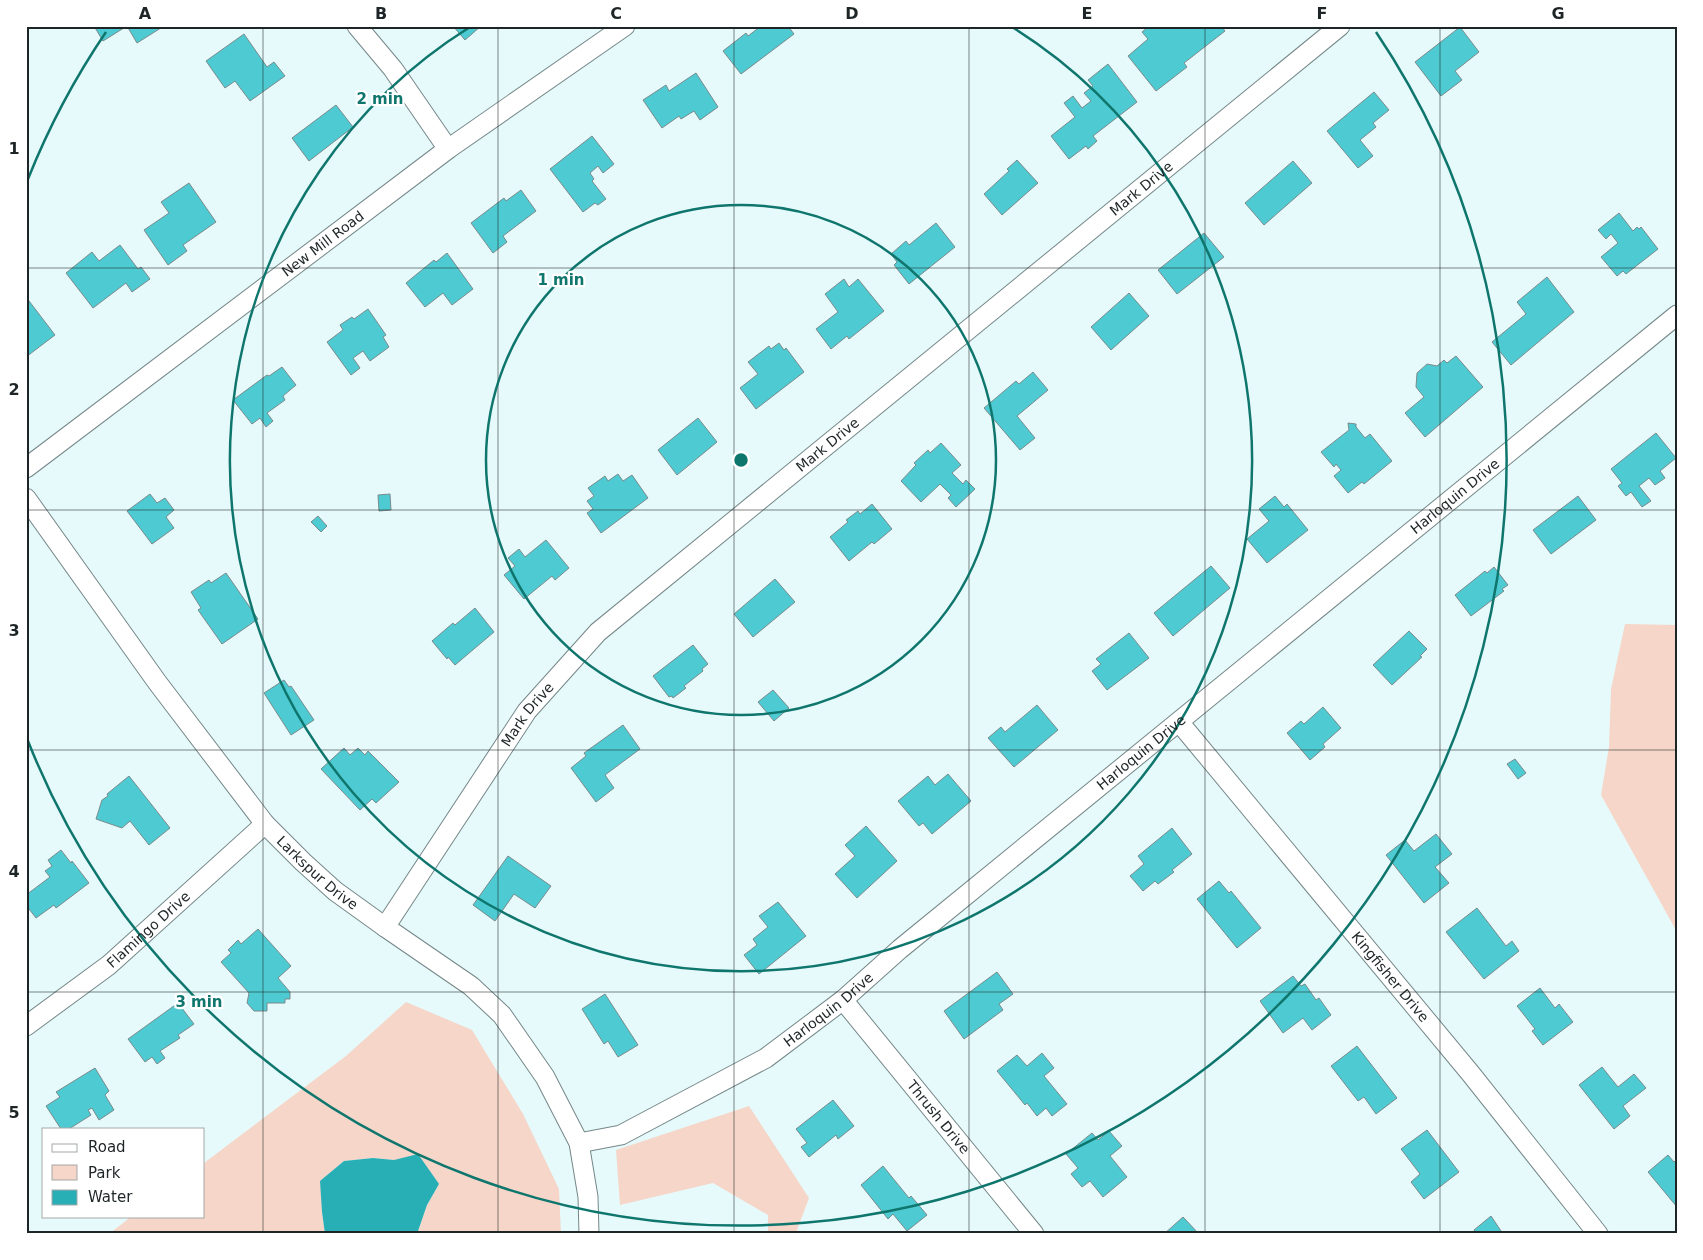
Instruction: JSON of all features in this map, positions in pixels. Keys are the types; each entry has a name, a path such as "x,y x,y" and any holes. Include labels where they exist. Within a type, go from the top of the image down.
{"street":[{"path":"357,26 394,69 448,149"},
{"name":"New Mill Road","path":"26,468 448,149 625,26"},
{"name":"Mark Drive","path":"385,927 528,710 598,632 1340,26"},
{"name":"Harloquin Drive","path":"579,1143 621,1135 766,1058 843,1000 900,949 1677,315"},
{"name":"Larkspur Drive","path":"26,498 157,682 265,824 335,891 471,986 502,1015 545,1077 579,1143 588,1197 589,1234"},
{"name":"Kingfisher Drive","path":"1179,722 1471,1074 1598,1234"},
{"name":"Flamingo Drive","path":"26,1026 109,965 265,824"},
{"name":"Thrush Drive","path":"843,1000 1034,1234"}],"green space":[{"path":"1625,624 1677,625 1677,932 1601,795 1609,747 1611,689"},
{"path":"406,1002 472,1030 523,1114 559,1189 561,1234 417,1234 427,1205 439,1184 394,1160 373,1158 344,1161 321,1181 325,1234 109,1234 129,1218 205,1218 205,1162 346,1056"},
{"path":"749,1106 809,1198 797,1230 800,1234 768,1234 768,1215 713,1183 620,1205 616,1150"}],"water":[{"path":"418,1154 439,1184 427,1205 417,1234 325,1234 320,1181 344,1161 373,1158 394,1160"}],"building":[{"path":"94,26 127,26 103,41"},
{"path":"127,26 164,26 137,43"},
{"path":"453,26 481,26 465,40"},
{"path":"761,26 788,26 794,34 741,74 723,51 746,33 748,36"},
{"path":"1149,26 1221,26 1225,31 1184,63 1187,67 1156,91 1128,56 1148,39 1142,32"},
{"path":"1460,27 1479,52 1455,71 1462,80 1441,96 1415,62"},
{"path":"244,34 267,67 274,62 285,76 250,101 235,81 225,88 206,61"},
{"path":"1108,64 1137,102 1093,136 1097,141 1088,149 1086,146 1069,159 1051,136 1075,117 1064,103 1073,96 1082,108 1091,101 1084,93 1093,86 1088,80"},
{"path":"696,73 718,107 700,120 694,111 681,119 679,116 662,128 643,100 666,85 669,91"},
{"path":"1374,92 1389,110 1373,123 1376,127 1360,140 1373,156 1358,168 1327,131"},
{"path":"336,105 353,127 309,161 292,138"},
{"path":"592,136 614,164 603,173 598,166 590,173 594,179 592,181 606,199 598,205 595,203 583,212 550,169"},
{"path":"1017,160 1038,183 1002,215 984,194 1009,171 1007,169"},
{"path":"1293,161 1312,183 1264,225 1245,203"},
{"path":"189,183 216,222 183,245 187,251 168,265 144,230 169,213 161,202"},
{"path":"521,190 536,211 503,236 507,242 493,253 471,223 504,198 506,201"},
{"path":"1619,213 1633,231 1637,227 1639,229 1641,227 1658,249 1626,274 1623,271 1617,276 1601,257 1618,243 1611,234 1606,239 1598,230"},
{"path":"936,223 955,247 909,284 894,265 897,262 891,254 906,241 909,245"},
{"path":"1204,233 1224,257 1177,294 1158,270"},
{"path":"120,245 138,269 141,267 150,279 132,292 126,283 93,308 66,273 92,252 99,261"},
{"path":"447,253 473,289 452,305 443,293 425,307 406,283 434,260 436,262"},
{"path":"1547,277 1574,312 1511,365 1492,342 1526,314 1517,302"},
{"path":"844,279 849,287 858,279 884,311 849,339 847,336 831,349 816,329 838,312 825,294"},
{"path":"1129,293 1149,316 1111,350 1091,327"},
{"path":"26,297 55,335 26,357"},
{"path":"368,309 386,335 383,337 389,347 370,361 363,351 353,358 360,368 351,375 327,342 343,330 340,325 352,317 354,319"},
{"path":"779,343 784,350 786,348 804,372 756,409 740,388 758,374 748,362 769,346 771,349"},
{"path":"1456,356 1483,387 1425,437 1405,413 1424,397 1416,387 1417,373 1427,364 1437,366 1444,360 1447,363"},
{"path":"282,367 296,385 283,396 285,400 267,413 273,421 266,427 260,418 252,424 233,400 267,375 269,376"},
{"path":"1033,372 1048,390 1017,416 1035,438 1020,450 984,408 1016,381 1019,384"},
{"path":"698,418 717,442 677,475 658,450"},
{"path":"1348,423 1356,424 1356,427 1365,438 1370,434 1392,461 1364,484 1362,482 1348,493 1334,476 1341,470 1336,464 1334,467 1321,452 1349,430"},
{"path":"1656,433 1676,458 1660,471 1665,478 1655,485 1649,478 1639,486 1651,501 1642,507 1631,492 1626,496 1618,486 1622,483 1611,469"},
{"path":"941,443 961,465 952,473 963,484 966,480 975,489 956,507 948,498 951,495 940,484 921,502 901,481 916,465 914,463 928,450 930,453"},
{"path":"618,474 623,481 632,475 648,498 601,533 587,513 593,509 587,501 594,496 588,488 605,476 608,481"},
{"path":"150,494 157,503 165,498 174,510 166,517 174,528 152,544 127,511"},
{"path":"390,494 391,510 379,511 378,495"},
{"path":"1275,496 1284,507 1287,504 1308,530 1267,563 1247,539 1269,521 1259,509"},
{"path":"1578,496 1596,520 1551,554 1533,530"},
{"path":"872,504 892,529 874,544 872,542 849,561 830,537 848,522 846,520 858,511 860,514"},
{"path":"318,516 327,526 321,532 311,522"},
{"path":"546,540 569,568 555,580 552,576 524,599 504,575 515,566 508,558 519,549 525,557"},
{"path":"1211,566 1230,588 1173,636 1154,613"},
{"path":"1494,567 1508,585 1502,589 1504,591 1471,616 1455,595 1485,571 1487,573"},
{"path":"226,573 258,619 222,644 198,610 201,608 191,592 209,580 211,583"},
{"path":"775,579 795,602 753,637 734,614"},
{"path":"475,608 494,632 455,665 448,657 447,659 432,641"},
{"path":"1409,631 1427,649 1420,656 1422,657 1392,685 1373,665"},
{"path":"1129,633 1149,658 1107,690 1092,671 1101,664 1096,659"},
{"path":"693,645 708,664 702,669 703,671 684,686 686,688 673,698 672,696 669,697 653,676"},
{"path":"284,680 289,687 291,686 314,720 291,735 264,693"},
{"path":"773,690 789,708 774,721 758,702"},
{"path":"1037,705 1058,730 1014,767 988,738 1001,727 1005,732"},
{"path":"1323,707 1341,728 1323,744 1325,747 1310,760 1287,733 1301,721 1304,724"},
{"path":"623,725 640,749 605,775 614,788 596,802 571,768 586,756 584,753"},
{"path":"344,748 350,755 358,748 365,755 368,751 399,782 376,803 372,799 360,810 321,769"},
{"path":"1515,759 1526,773 1518,779 1507,764"},
{"path":"948,774 971,801 932,834 923,823 919,826 898,801 928,776 935,785"},
{"path":"129,776 170,828 149,845 130,821 122,828 96,819 102,800"},
{"path":"866,826 897,861 857,898 835,874 855,856 845,845"},
{"path":"1172,828 1192,854 1172,870 1174,872 1158,884 1155,881 1143,891 1130,876 1144,864 1138,856"},
{"path":"1436,834 1452,854 1435,867 1449,883 1424,903 1386,855 1405,840 1414,851"},
{"path":"61,850 89,883 56,908 54,905 36,918 26,905 26,895 50,877 45,871 52,866 48,860"},
{"path":"508,856 551,886 535,908 514,894 495,921 473,905"},
{"path":"1219,881 1229,893 1231,891 1261,928 1237,948 1197,899"},
{"path":"778,902 806,936 759,974 744,955 757,945 753,939 768,927 759,916"},
{"path":"1477,908 1506,946 1512,941 1519,951 1484,979 1446,932"},
{"path":"258,929 291,966 278,978 290,992 290,999 285,999 285,1003 267,1003 267,1011 254,1011 247,1003 249,993 221,962 231,953 228,950 238,940 241,944"},
{"path":"997,972 1013,994 999,1004 1003,1010 964,1039 944,1011"},
{"path":"1293,976 1301,986 1305,984 1316,1000 1319,998 1331,1015 1312,1030 1303,1018 1283,1033 1260,1001"},
{"path":"1540,988 1555,1008 1559,1004 1573,1022 1543,1045 1532,1031 1535,1029 1517,1006"},
{"path":"605,994 638,1045 618,1057 608,1041 604,1044 582,1009"},
{"path":"178,1003 194,1024 178,1035 180,1038 160,1051 165,1058 157,1064 152,1057 145,1062 128,1039"},
{"path":"1357,1046 1397,1098 1376,1114 1364,1097 1358,1101 1331,1066"},
{"path":"1042,1053 1054,1068 1044,1076 1067,1104 1052,1116 1046,1108 1037,1116 1027,1103 1025,1105 997,1071 1017,1055 1027,1066"},
{"path":"1602,1067 1618,1087 1634,1074 1646,1088 1623,1106 1630,1116 1614,1129 1579,1085"},
{"path":"95,1068 109,1091 105,1095 114,1110 99,1120 92,1108 88,1110 91,1115 71,1128 60,1128 46,1106 60,1097 56,1092"},
{"path":"833,1100 854,1126 838,1139 836,1135 809,1157 801,1147 807,1143 796,1129"},
{"path":"1427,1130 1459,1172 1424,1199 1411,1182 1420,1174 1401,1149"},
{"path":"1109,1131 1122,1146 1110,1156 1127,1177 1103,1197 1090,1181 1082,1187 1071,1174 1078,1168 1066,1154 1092,1133 1098,1140"},
{"path":"1668,1155 1674,1162 1677,1159 1677,1207 1648,1172"},
{"path":"883,1166 909,1198 911,1196 927,1215 907,1231 893,1214 888,1219 861,1185"},
{"path":"1491,1216 1503,1234 1476,1234 1474,1230"},
{"path":"1183,1217 1199,1234 1164,1234"}]}
